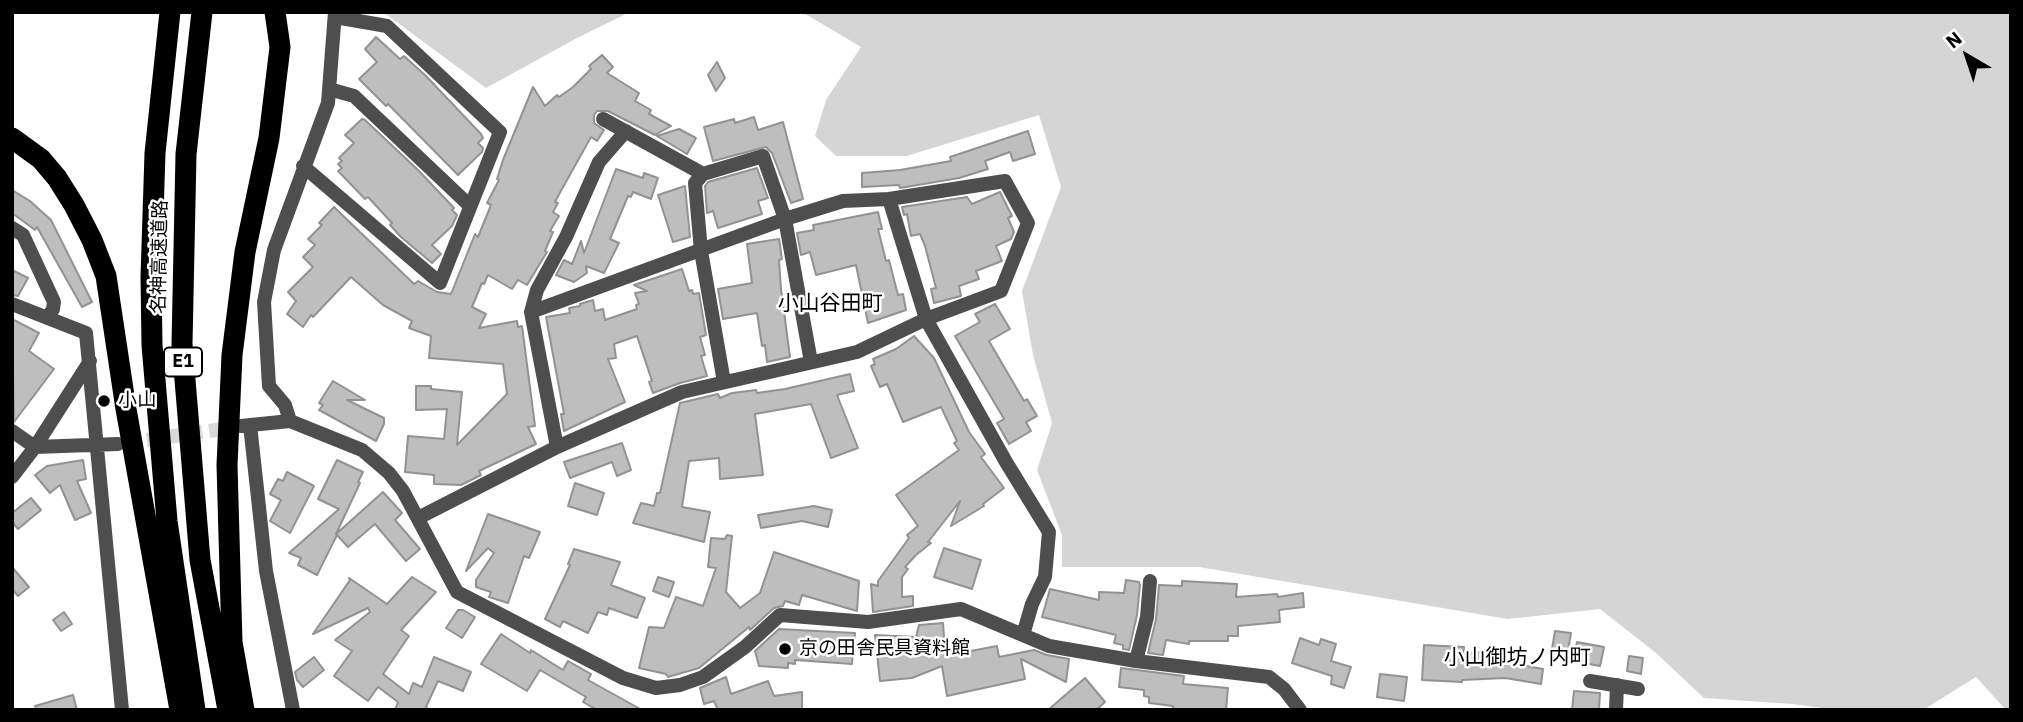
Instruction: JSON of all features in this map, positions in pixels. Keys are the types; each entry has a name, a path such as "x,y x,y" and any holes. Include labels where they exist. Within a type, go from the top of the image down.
{"highway":[{"name":"名神高速道路","path":"170,12 155,152 152,345 167,522 195,710"},
{"name":"名神高速道路","path":"202,12 186,154 182,344 200,560 228,710"},
{"path":"244,710 232,642 227,452 232,355 245,252 269,138 280,47 275,12"},
{"path":"12,138 41,159 57,178 86,228 106,276 126,410 180,710"}],"street":[{"path":"290,421 285,405 269,386 264,302 274,250 303,166 328,103 335,15 387,26 500,132 440,284 303,166"},
{"path":"329,89 354,96 470,206"},
{"path":"603,119 703,174"},
{"path":"557,447 531,312 537,290 566,237 599,162 626,131"},
{"path":"724,382 701,251 695,183 703,174 763,156 785,219 811,362"},
{"path":"418,518 557,447 682,392 857,352 926,319 1001,291 1028,223 1005,181 889,200 843,201 785,219 531,312"},
{"path":"889,200 926,319 1006,462 1049,532 1045,577 1032,604 1023,635"},
{"path":"12,228 23,235 54,302 48,318"},
{"path":"12,304 86,333 122,710"},
{"path":"12,477 35,447 89,361"},
{"path":"293,710 266,571 245,426 290,421 362,450 389,473 418,518 457,592 623,678 656,688 680,685 703,677 730,659 780,615 868,622 961,609 1049,646 1136,661 1269,677 1284,689 1300,710"},
{"path":"12,431 35,447 118,444"},
{"path":"1136,661 1147,617 1150,581"},
{"path":"1590,681 1638,688"},
{"path":"1616,710 1617,685"}],"shaded area":[{"path":"383,12 630,12 486,88"},
{"path":"802,12 2011,12 2011,710 2006,710 1976,677 1923,710 1837,710 1704,698 1656,653 1600,609 1508,619 1199,567 1062,567 1062,535 1037,470 1052,423 1033,355 1022,291 1061,187 1039,115 907,156 836,156 815,136 826,100 861,47"}],"building":[{"path":"376,37 400,59 404,56 426,76 481,134 483,138 478,143 483,148 482,152 458,175 388,104 386,106 359,79 377,62 365,49"},
{"path":"602,55 613,67 607,73 639,93 635,101 651,110 649,114 671,126 655,135 608,111 597,111 594,123 604,130 597,141 591,137 555,202 558,203 553,212 559,216 550,231 553,232 545,251 547,252 527,285 518,280 512,289 488,275 472,307 486,314 479,328 517,321 518,327 522,326 535,426 528,427 536,444 479,471 481,475 461,485 434,484 434,475 405,472 408,436 444,439 447,409 416,410 416,386 462,392 457,445 507,394 503,364 429,358 431,336 409,328 412,321 383,305 351,277 313,317 311,315 303,327 287,314 296,301 288,292 313,267 303,257 315,245 308,239 334,207 414,284 418,281 437,292 451,294 475,234 478,237 491,205 487,203 499,180 497,179 503,160 533,87 545,106 557,95 559,97 573,87 591,69 589,66"},
{"path":"717,62 725,78 716,91 708,75"},
{"path":"754,117 758,130 783,122 803,199 791,203 772,153 766,147 713,161 704,127 734,119 735,123"},
{"path":"362,119 419,171 454,208 452,210 457,215 452,226 432,245 441,254 432,263 401,237 368,197 365,199 338,171 342,168 338,164 342,161 339,158 354,143 345,135"},
{"path":"679,129 696,138 687,154 657,136"},
{"path":"1028,131 1035,154 1013,161 1010,152 985,161 988,169 959,178 900,188 899,185 862,187 862,173 900,170 951,161 950,157"},
{"path":"757,168 768,198 758,201 762,214 718,228 713,211 707,213 705,186 708,182"},
{"path":"616,169 643,178 644,173 658,178 651,199 633,192 631,197 628,196 610,239 619,243 604,273 586,266 587,273 574,282 556,275 564,260 572,264 581,241 584,253"},
{"path":"685,186 690,237 673,242 658,195"},
{"path":"12,190 30,201 51,220 92,302 82,307 37,227 35,230 12,213"},
{"path":"1000,192 1012,216 1008,218 1014,232 1011,239 996,246 1002,261 976,271 979,279 959,286 961,296 934,303 931,289 936,288 925,246 920,234 911,236 907,214 904,215 902,207 967,197 972,204"},
{"path":"878,212 882,229 878,229 886,261 889,260 898,295 903,294 906,310 868,323 856,265 816,275 810,252 801,255 797,233 814,230 813,225"},
{"path":"779,239 782,259 779,260 781,289 790,357 767,362 757,313 723,319 718,289 752,283 747,244"},
{"path":"682,269 689,291 692,290 693,294 699,293 706,335 700,337 705,355 701,356 707,376 653,393 649,382 652,381 637,336 614,344 616,358 608,359 625,402 564,431 561,414 564,414 546,317 570,313 569,308 593,300 595,311 603,309 605,320 637,309 636,305 639,304 635,293 647,291 634,285"},
{"path":"12,270 28,278 18,296 12,295"},
{"path":"995,304 1010,329 989,341 1024,401 1027,399 1037,416 1026,422 1031,431 1009,444 997,423 1004,419 955,336 980,322 975,314"},
{"path":"12,319 39,333 29,351 54,369 14,422"},
{"path":"914,336 934,358 969,432 985,454 981,457 1004,488 983,504 984,506 951,526 960,501 928,542 931,543 905,567 908,569 902,577 902,597 913,596 913,606 873,612 871,584 878,586 878,581 909,538 907,535 918,526 896,495 959,450 941,407 903,422 887,384 880,387 871,366 875,364 873,359 896,349"},
{"path":"850,374 854,391 837,395 858,448 831,458 811,404 755,414 763,475 720,479 719,458 689,461 682,507 710,512 704,542 633,523 641,503 654,506 657,493 660,493 680,403 718,394 720,398 732,393 785,389"},
{"path":"333,381 365,400 347,400 384,418 376,441 319,410 323,405 319,403"},
{"path":"622,443 631,470 617,476 612,462 570,478 564,462"},
{"path":"83,460 86,479 77,481 91,513 75,520 60,485 50,493 35,475 47,466"},
{"path":"337,460 363,472 336,534 383,492 402,513 395,520 420,549 406,561 375,524 348,547 337,535 317,575 298,565 301,558 289,553 339,509 318,499"},
{"path":"287,472 314,486 290,533 270,521 281,500 270,494 278,479 283,481"},
{"path":"575,483 604,493 597,515 568,506"},
{"path":"31,498 41,510 18,529 12,522 12,513"},
{"path":"814,506 832,510 828,527 802,521 761,528 758,515"},
{"path":"488,514 540,532 529,558 524,556 508,603 489,597 491,592 476,587 476,580 494,553 488,548 466,571"},
{"path":"727,535 732,536 726,592 740,608 760,593 774,552 859,581 857,611 802,595 799,605 785,601 783,606 774,608 750,630 749,627 699,668 668,677 666,674 639,668 649,627 664,628 676,597 703,606 716,568 708,567 711,538 725,539"},
{"path":"944,548 981,560 972,589 934,577"},
{"path":"574,549 620,562 611,585 645,598 637,618 609,608 607,615 598,612 588,633 563,621 560,627 545,619 570,565 568,564"},
{"path":"12,567 29,587 18,596 12,589"},
{"path":"412,577 436,592 401,630 409,636 383,674 409,694 413,683 422,687 434,657 471,672 463,691 438,681 426,707 430,710 395,710 398,702 378,687 368,701 334,676 352,651 335,640 370,612 368,608 313,634 349,578 387,604"},
{"path":"658,577 674,582 669,597 653,591"},
{"path":"1126,580 1139,582 1140,585 1129,650 1114,643 1116,635 1042,617 1050,589 1099,600 1099,592 1124,593"},
{"path":"1182,581 1237,584 1236,597 1277,594 1278,597 1303,593 1304,607 1279,610 1280,622 1238,626 1238,636 1228,636 1228,641 1189,641 1189,644 1166,640 1163,655 1148,653 1156,619 1159,585 1182,586"},
{"path":"458,610 475,617 462,638 446,628"},
{"path":"64,612 72,624 61,631 53,620"},
{"path":"943,623 945,650 953,647 955,654 997,646 999,657 1034,650 1069,659 1066,682 1021,659 1025,679 947,696 942,666 912,678 880,681 875,635 916,637 919,625"},
{"path":"779,629 855,633 852,664 795,660 795,664 788,663 788,668 759,666 755,651"},
{"path":"1555,631 1571,633 1568,651 1552,649"},
{"path":"501,634 563,670 568,661 591,674 588,680 642,710 597,710 583,702 586,697 540,670 527,691 481,664"},
{"path":"1300,638 1319,645 1321,639 1336,644 1331,661 1351,667 1344,688 1331,684 1332,676 1292,663"},
{"path":"1577,642 1604,647 1600,666 1573,661"},
{"path":"1424,645 1464,647 1464,653 1491,652 1491,656 1504,655 1504,662 1543,669 1541,684 1505,678 1462,682 1422,680"},
{"path":"1629,656 1643,658 1641,674 1627,671"},
{"path":"314,657 324,670 303,687 295,672"},
{"path":"1121,668 1184,676 1183,684 1228,688 1226,710 1173,710 1173,706 1149,703 1149,697 1144,696 1144,690 1119,687"},
{"path":"1380,674 1407,677 1404,701 1377,697"},
{"path":"726,677 731,694 768,681 774,696 802,692 802,710 718,710 714,701 704,704 700,688"},
{"path":"1085,678 1105,702 1096,710 1048,710"},
{"path":"1574,691 1600,693 1599,710 1572,710"},
{"path":"73,695 77,710 36,710 35,706"}],"tunnel":[{"path":"126,443 237,427"}],"place":[{"name":"小山","path":"104,401"},
{"name":"京の田舎民具資料館","path":"785,649"}],"district":[{"name":"小山谷田町","path":"830,304"},
{"name":"小山御坊ノ内町","path":"1517,658"}]}
